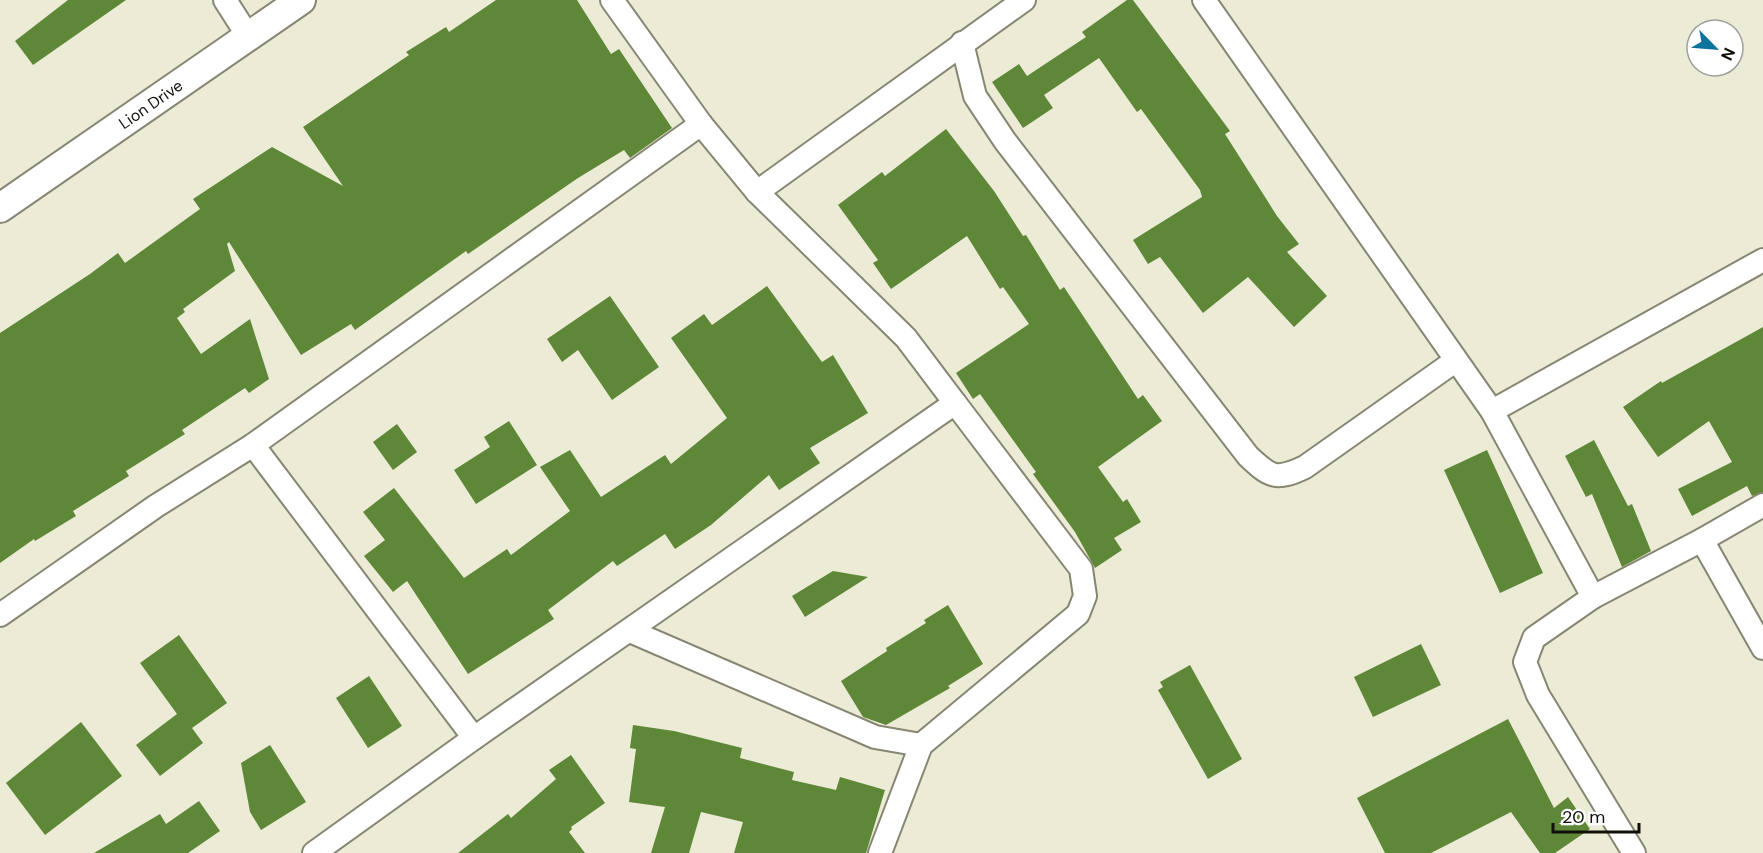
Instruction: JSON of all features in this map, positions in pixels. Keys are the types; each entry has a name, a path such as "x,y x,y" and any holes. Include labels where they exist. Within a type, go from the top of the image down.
{"street":[{"path":"225,0 248,36"},
{"name":"Lion Drive","path":"0,208 301,0"},
{"path":"612,0 701,124 757,192 906,338 1081,569 1085,596 1078,614 921,745 880,853"},
{"path":"757,192 1024,0"},
{"path":"1204,0 1492,411 1593,597"},
{"path":"962,43 975,96 1005,141 1248,456 1267,474 1285,476 1305,467 1455,361"},
{"path":"0,615 156,506 253,445 701,124"},
{"path":"1492,411 1763,260"},
{"path":"314,853 474,738 955,403"},
{"path":"253,445 474,738"},
{"path":"1634,853 1538,695 1525,662 1534,638 1593,597 1763,505"},
{"path":"1702,540 1763,648"},
{"path":"630,631 875,737 921,745"}],"building":[{"path":"68,0 126,0 33,65 15,41"},
{"path":"496,0 577,0 611,54 619,49 672,128 630,158 624,150 578,178 468,254 466,251 355,330 351,324 301,355 229,242 227,244 235,271 183,309 185,312 177,318 201,354 250,319 269,379 249,393 245,388 182,430 185,434 126,471 129,476 73,511 76,516 35,541 34,539 0,563 0,333 118,253 125,263 200,209 193,199 272,147 343,186 303,127 409,55 406,52 446,27 449,32"},
{"path":"1127,0 1133,0 1230,131 1225,134 1277,216 1299,244 1287,252 1327,296 1294,327 1248,277 1203,313 1160,257 1148,264 1133,240 1202,197 1200,190 1141,109 1137,112 1099,58 1044,95 1053,108 1023,128 992,82 1019,64 1027,76 1086,37 1082,32"},
{"path":"946,129 994,191 1023,236 1026,235 1060,290 1064,287 1138,399 1143,395 1162,421 1098,467 1123,502 1127,499 1141,522 1114,538 1122,550 1095,568 1075,532 1033,474 1036,472 980,394 973,399 956,373 1029,324 1003,287 1000,289 967,236 891,289 873,263 878,260 838,205 882,172 885,176"},
{"path":"767,286 822,362 833,355 868,413 810,448 820,463 779,490 769,475 711,525 675,549 665,534 617,566 613,561 548,610 554,619 468,674 407,581 393,592 364,556 385,540 363,512 394,488 464,578 507,549 511,555 570,511 540,467 570,450 601,497 665,455 671,464 727,418 671,338 704,314 712,325"},
{"path":"610,296 659,367 612,400 578,350 562,362 547,339"},
{"path":"1763,327 1763,492 1752,496 1747,486 1692,516 1678,489 1732,462 1709,421 1658,457 1623,407 1661,381 1662,383"},
{"path":"509,421 537,465 476,504 454,470 490,447 484,437"},
{"path":"397,424 417,452 393,470 373,442"},
{"path":"1594,440 1628,506 1632,504 1651,551 1622,567 1592,494 1586,497 1565,456"},
{"path":"1487,450 1543,573 1500,593 1444,470"},
{"path":"833,571 868,577 805,617 792,596"},
{"path":"948,605 983,664 948,686 950,688 886,725 863,717 841,681 887,651 886,648 926,623 924,620"},
{"path":"179,635 227,703 192,728 203,743 160,776 136,745 177,714 140,663"},
{"path":"1421,644 1441,685 1373,717 1354,677"},
{"path":"1190,665 1242,759 1208,779 1158,690 1163,687 1160,682"},
{"path":"369,676 402,726 368,748 336,698"},
{"path":"1508,719 1554,808 1568,797 1590,829 1555,853 1540,853 1511,812 1431,853 1385,853 1357,798"},
{"path":"81,722 122,776 45,835 6,783"},
{"path":"633,725 674,731 742,748 740,758 794,772 792,780 836,790 840,777 885,790 866,853 734,853 743,822 701,812 689,853 651,853 665,807 629,802 636,749 630,748"},
{"path":"270,745 306,802 261,830 250,812 241,763"},
{"path":"571,755 605,803 571,827 569,832 585,853 458,853 508,814 511,818 556,779 549,770"},
{"path":"199,801 220,831 188,853 94,853 160,814 166,824"}]}
